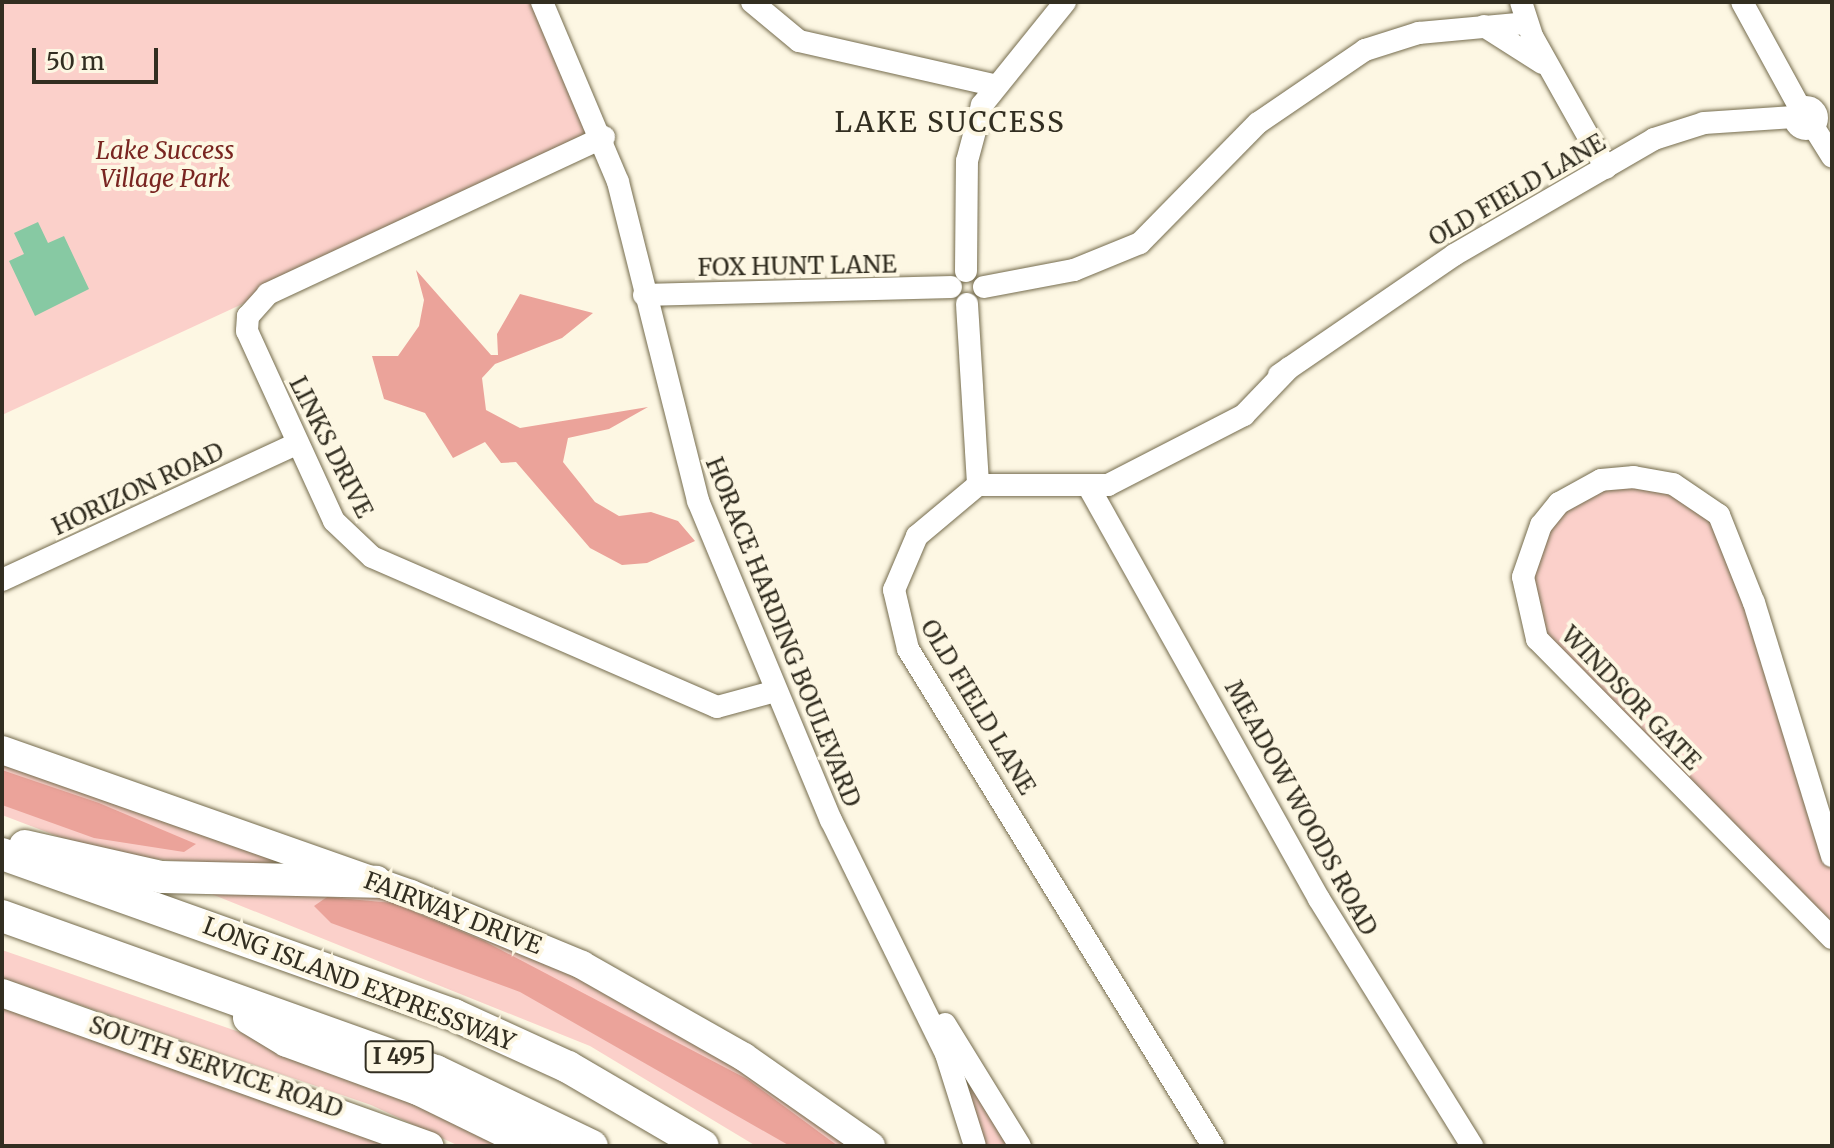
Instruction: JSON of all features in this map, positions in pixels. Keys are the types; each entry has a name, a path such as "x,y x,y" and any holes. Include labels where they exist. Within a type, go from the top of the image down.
{"highway":[{"path":"2,842 162,877 376,882"},
{"name":"LONG ISLAND EXPRESSWAY","path":"2,854 454,1015 568,1067 703,1146"},
{"name":"I 495","path":"2,916 436,1071 592,1146"},
{"path":"199,987 287,1041 431,1095 535,1146"}],"main road":[{"name":"FAIRWAY DRIVE","path":"2,750 376,882 527,940 638,995 871,1146"},
{"name":"SOUTH SERVICE ROAD","path":"2,993 429,1146"}],"street":[{"name":"HORACE HARDING BOULEVARD","path":"542,2 604,137 698,501 776,691 946,1054 975,1146"},
{"path":"752,2 799,41 993,85"},
{"path":"1065,2 993,85 967,161 961,287 978,485 1050,482 1091,491"},
{"path":"1742,2 1811,115 1832,156"},
{"path":"961,287 984,287 1074,270 1140,243 1258,123 1365,50 1483,26 1524,12 1551,71 1606,168"},
{"path":"1483,26 1551,71"},
{"name":"OLD FIELD LANE","path":"1091,491 1177,447 1454,255 1606,168 1693,126 1811,115"},
{"name":"LINKS DRIVE","path":"604,137 260,300 247,331 296,444 334,521 372,557 717,707 776,691"},
{"name":"FOX HUNT LANE","path":"644,295 961,287"},
{"name":"HORIZON ROAD","path":"2,580 296,444"},
{"name":"WINDSOR GATE","path":"1832,856 1754,603 1719,515 1673,484 1634,477 1601,480 1559,503 1541,525 1523,577 1537,639 1832,938"},
{"name":"OLD FIELD LANE","path":"978,485 901,558 894,590 899,630 1213,1146"},
{"name":"MEADOW WOODS ROAD","path":"1091,491 1319,899 1472,1146"},
{"name":"HORACE HARDING BOULEVARD","path":"899,953 1020,1146"}],"green space":[{"name":"Lake Success Village Park","path":"2,2 542,2 604,137 2,415"},
{"path":"1634,477 1719,515 1832,856 1832,938 1537,639 1531,548 1581,488"},
{"path":"2,761 294,864 286,870 107,855 2,815"},
{"path":"328,890 405,901 503,938 746,1069 854,1146 756,1146 590,1046 204,891"},
{"path":"2,950 335,1065 501,1146 459,1146 371,1105 2,978"},
{"path":"899,953 961,1048 1020,1146 975,1146"},
{"path":"2,995 418,1146 2,1146"}],"shaded area":[{"path":"38,222 48,243 64,236 89,289 35,316 9,261 24,254 14,233"},
{"path":"416,270 491,355 498,355 497,334 520,294 593,313 562,338 495,364 482,378 486,410 520,428 648,407 609,429 568,438 563,462 595,502 619,516 651,512 678,521 695,541 647,563 622,565 590,548 516,462 501,463 485,442 453,458 425,413 384,399 372,356 398,356 419,326 424,300"},
{"path":"2,770 99,803 196,844 184,852 94,838 2,805"},
{"path":"327,897 393,903 484,941 747,1079 838,1146 790,1146 520,992 331,923 314,906"}],"district":[{"name":"LAKE SUCCESS","path":"950,122"}]}
